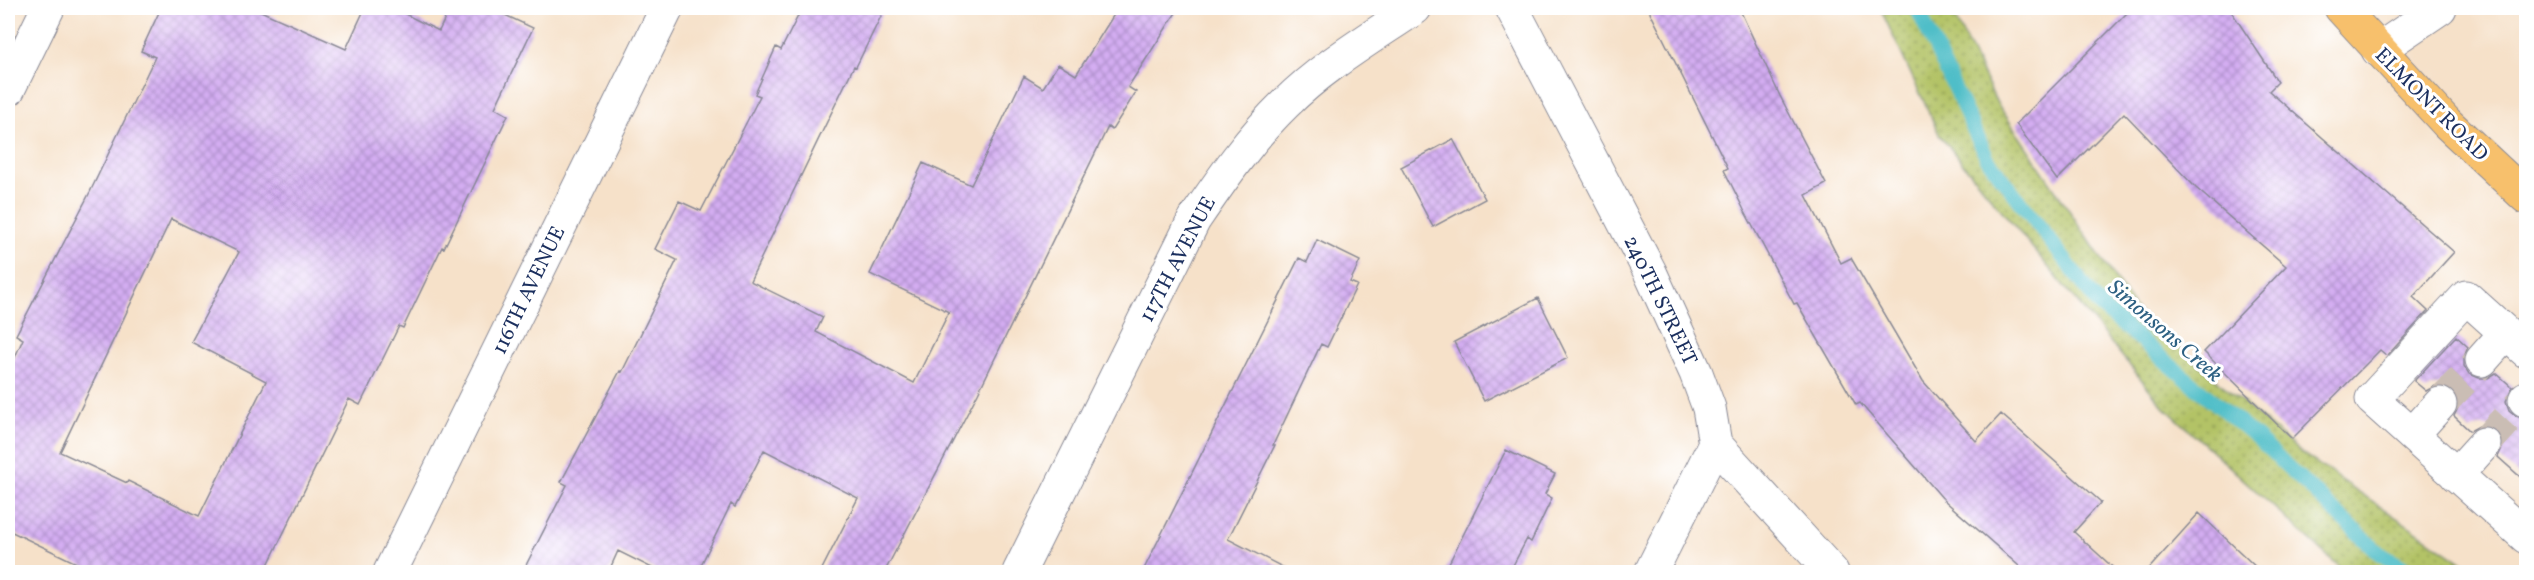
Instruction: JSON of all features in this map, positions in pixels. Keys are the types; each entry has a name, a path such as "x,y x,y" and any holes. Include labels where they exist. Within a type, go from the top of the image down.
{"main road":[{"name":"ELMONT ROAD","path":"2341,8 2447,123 2526,197"}],"street":[{"path":"8,90 48,8"},
{"name":"116TH AVENUE","path":"390,573 666,8"},
{"name":"117TH AVENUE","path":"1019,573 1194,220 1223,175 1254,137 1312,80 1414,8"},
{"name":"240TH STREET","path":"1512,8 1650,272 1696,373 1709,408 1715,444"},
{"path":"2378,50 2440,8"},
{"path":"2482,360 2516,342 2466,297 2372,399 2526,537"},
{"path":"2412,435 2440,404"},
{"path":"1651,573 1715,444 1833,573"},
{"path":"2456,475 2484,444"}],"green space":[{"path":"1880,8 1950,8 1997,103 2136,310 2299,451 2476,572 2345,572 2164,407 1940,136"}],"building":[{"path":"161,8 254,8 346,49 365,8 393,8 439,31 450,8 490,8 533,28 495,108 508,115 444,248 442,247 403,328 399,326 360,405 349,399 264,573 97,573 8,530 8,373 23,339 16,335 90,192 155,57 141,51","holes":["171,219 239,252 191,342 266,381 199,516 128,481 127,483 60,452"]},
{"path":"802,8 885,8 856,67 854,66 750,281 823,317 816,332 914,383 949,312 870,274 923,163 971,185 1024,76 1043,88 1058,64 1076,75 1118,8 1179,8 1128,87 1136,92 1112,130 1108,127 978,393 884,573 820,573 858,498 764,450 735,507 731,504 697,573 662,573 618,551 608,573 522,573 567,485 561,482 620,371 622,372 677,260 655,249 679,201 701,211 760,96 755,94 776,47 781,50"},
{"path":"1648,8 1739,8 1780,96 1826,184 1806,195 1841,263 1851,258 1923,381 1976,441 2001,414 2101,502 2074,532 2119,573 2027,573 1944,500 1860,403 1856,405 1797,303 1794,304 1744,210 1724,170 1728,168"},
{"path":"2132,8 2229,8 2278,82 2269,91 2454,252 2413,297 2428,311 2387,356 2380,350 2292,439 2204,352 2286,266 2196,188 2124,113 2057,180 2016,124"},
{"path":"1453,139 1485,199 1433,227 1401,167"},
{"path":"1317,240 1360,261 1350,282 1357,285 1327,347 1321,344 1273,445 1275,445 1228,539 1294,573 1142,573 1299,258 1307,262"},
{"path":"1538,298 1568,358 1484,401 1454,342"},
{"path":"2456,336 2468,347 2464,357 2464,366 2469,374 2479,378 2488,378 2496,373 2512,387 2506,401 2509,410 2516,416 2526,419 2526,482 2498,457 2502,448 2502,439 2496,430 2488,426 2479,426 2470,431 2454,416 2458,408 2458,399 2452,390 2444,386 2435,386 2426,391 2414,381"},
{"path":"1506,450 1555,474 1545,494 1552,498 1531,542 1527,539 1509,573 1444,573"},
{"path":"2199,513 2262,573 2145,573"}],"waterway":[{"name":"Simonsons Creek","path":"1917,8 1987,158 2100,306 2257,438 2379,553 2411,572"}],"tunnel":[{"path":"2440,404 2482,360"},
{"path":"2484,444 2525,400"}]}
